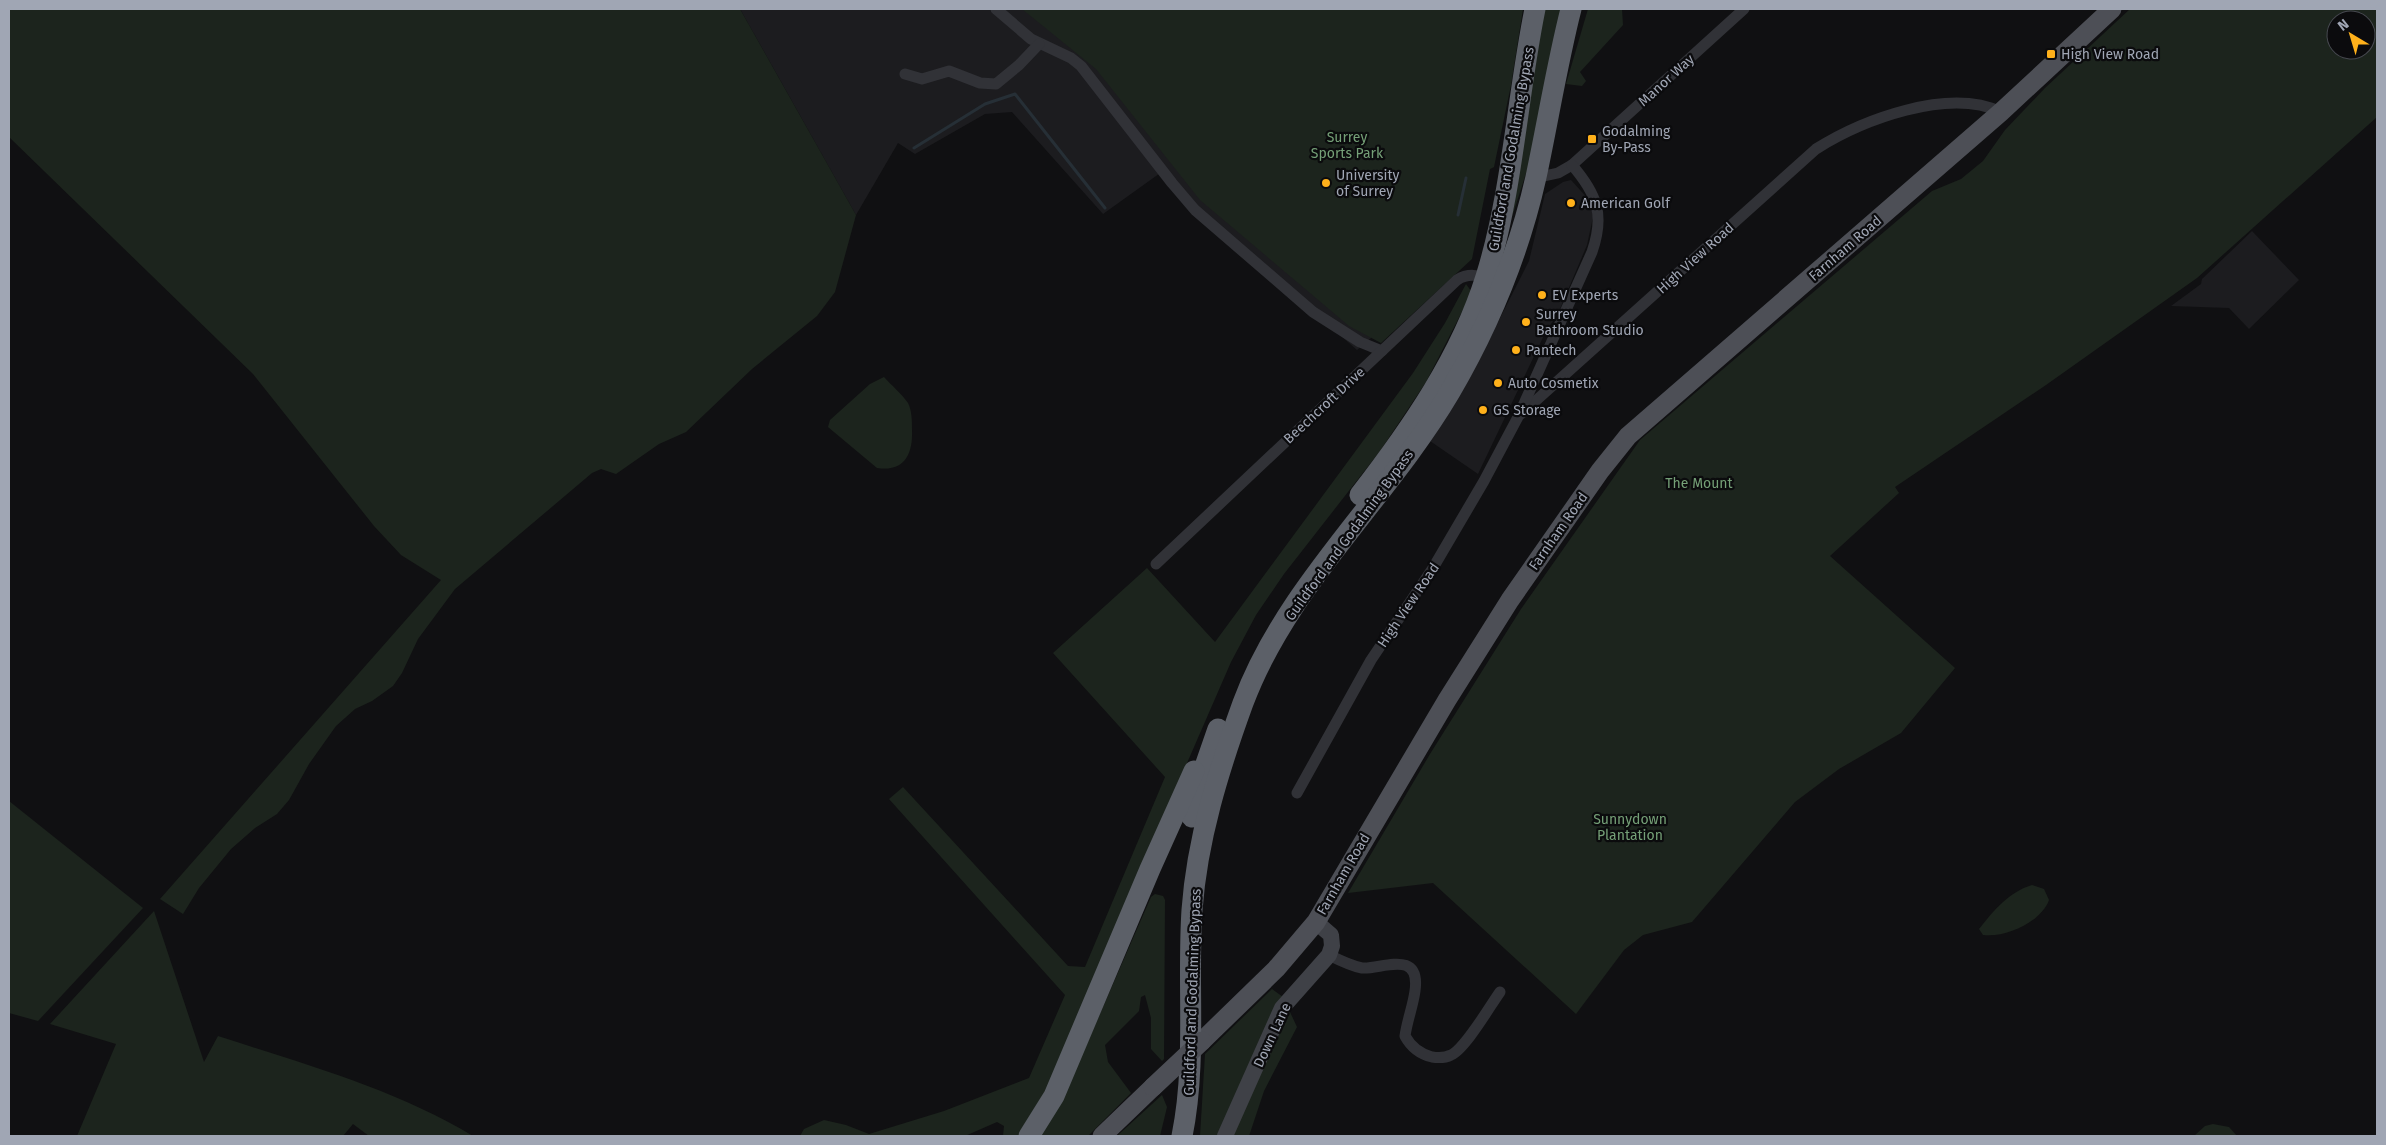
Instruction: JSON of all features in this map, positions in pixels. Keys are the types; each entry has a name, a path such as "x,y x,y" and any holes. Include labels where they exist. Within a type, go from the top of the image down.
{"highway":[{"name":"Guildford and Godalming Bypass","path":"1182,1136 1191,1080 1190,991 1195,887 1211,802 1245,699 1270,647 1300,599 1391,479 1436,415 1478,341 1495,280 1503,209 1535,9"},
{"name":"Guildford and Godalming Bypass","path":"1170,1136 1176,1082 1181,884 1189,833 1200,785 1226,708 1242,669 1285,594 1388,459 1435,387 1522,229 1535,178 1571,9"},
{"path":"1029,1136 1054,1096 1179,802 1226,708"},
{"path":"1190,1136 1191,1080"}],"main road":[{"name":"Farnham Road","path":"1102,1136 1276,969 1316,922 1447,700 1500,615 1595,478 1628,436 2001,112 2112,9"}],"street":[{"path":"996,9 1039,44 1071,58 1081,66 1172,184 1195,210 1313,312 1360,342 1382,350"},
{"name":"Manor Way","path":"1535,178 1558,173 1572,165 1744,9"},
{"path":"905,74 922,79 949,71 980,83 996,84 1019,65 1039,44"},
{"name":"High View Road","path":"1518,417 1816,149 1841,133 1879,119 1926,107 1952,103 1978,104 2001,112"},
{"name":"High View Road","path":"1297,794 1371,660 1459,526 1518,417 1597,237 1598,217 1595,198 1588,185 1572,165"},
{"name":"Beechcroft Drive","path":"1156,564 1457,280 1471,275 1495,280"},
{"path":"1536,375 1543,384 1551,387"},
{"path":"1316,922 1331,935 1332,946 1329,955 1363,968 1400,963 1410,969 1415,980 1415,990 1405,1036 1411,1046 1427,1056 1439,1058 1450,1056 1460,1049 1500,992"},
{"name":"Down Lane","path":"1225,1136 1282,1008 1329,955"}],"shaded area":[{"name":"Surrey Sports Park","path":"740,9 1515,9 1371,338 1357,350 1192,205 1163,171 1103,214 1012,112 985,114 915,154 898,143 856,215"},
{"path":"1571,180 1591,202 1593,217 1587,245 1557,316 1547,329 1478,474 1430,441 1474,369 1529,261 1545,194 1563,182"},
{"path":"2252,231 2299,280 2249,329 2229,308 2171,306 2201,284 2202,279"}],"green space":[{"path":"9,9 740,9 856,215 835,292 817,316 752,369 686,432 659,444 616,474 601,469 592,473 455,589 418,639 402,673 393,686 372,701 355,709 336,726 309,764 289,800 277,814 255,828 231,849 199,888 183,914 160,899 441,580 401,555 374,526 253,374 9,137"},
{"name":"Surrey Sports Park","path":"1022,9 1523,9 1511,85 1494,167 1490,169 1472,259 1381,343 1349,326 1200,200 1096,69"},
{"path":"1544,9 1563,9 1535,145 1512,217"},
{"path":"1588,9 1622,9 1623,25 1580,72 1586,81 1582,86 1566,84"},
{"path":"2130,9 2377,9 2377,117 2197,278 2046,385 1895,487 1899,493 1830,556 1955,668 1901,733 1839,769 1795,802 1692,922 1643,935 1624,950 1576,1014 1433,883 1348,893 1430,754 1521,609 1640,440 1932,191 1961,179 1983,161 2005,130 2045,88"},
{"path":"1466,284 1471,291 1467,302 1426,382 1380,451 1284,574 1256,615 1231,662 1174,793 1072,1042 1024,1136 1003,1136 1004,1126 997,1122 965,1136 800,1136 804,1129 824,1120 846,1125 869,1134 944,1111 1029,1078 1065,995 889,799 903,787 1068,966 1085,967 1165,777 1053,653 1147,568 1215,642 1413,373 1445,323"},
{"path":"884,377 908,403 912,423 911,447 905,460 894,467 886,469 877,468 828,427 830,420 870,384"},
{"path":"9,801 143,908 38,1021 9,1013"},
{"path":"2032,885 2044,889 2049,900 2039,915 2031,922 2012,931 2002,934 1983,935 1979,929 1996,909 2016,892"},
{"path":"1155,894 1163,896 1165,900 1164,1059 1162,1061 1151,1049 1151,1018 1145,995 1141,997 1139,1011 1105,1045 1108,1062 1131,1093 1088,1136 1036,1136 1086,1046 1151,897"},
{"path":"154,911 204,1062 218,1036 381,1091 443,1119 473,1136 369,1136 353,1124 343,1136 77,1136 116,1044 50,1024"},
{"path":"1272,989 1283,997 1297,1027 1264,1091 1249,1136 1200,1136 1205,1054"},
{"path":"1162,1095 1167,1107 1160,1136 1117,1136"},
{"path":"2213,1124 2229,1127 2237,1136 2194,1136 2205,1126"}],"waterway":[{"path":"914,148 985,104 1015,94 1105,208"},
{"path":"1458,215 1466,178"}],"place":[{"name":"High View Road","path":"2051,54"},
{"name":"Godalming By-Pass","path":"1592,139"},
{"name":"University of Surrey","path":"1326,183"},
{"name":"American Golf","path":"1571,203"},
{"name":"EV Experts","path":"1542,295"},
{"name":"Surrey Bathroom Studio","path":"1526,322"},
{"name":"Pantech","path":"1516,350"},
{"name":"Auto Cosmetix","path":"1498,383"},
{"name":"GS Storage","path":"1483,410"}],"park label":[{"name":"The Mount","path":"1699,483"},
{"name":"Sunnydown Plantation","path":"1630,828"}]}
